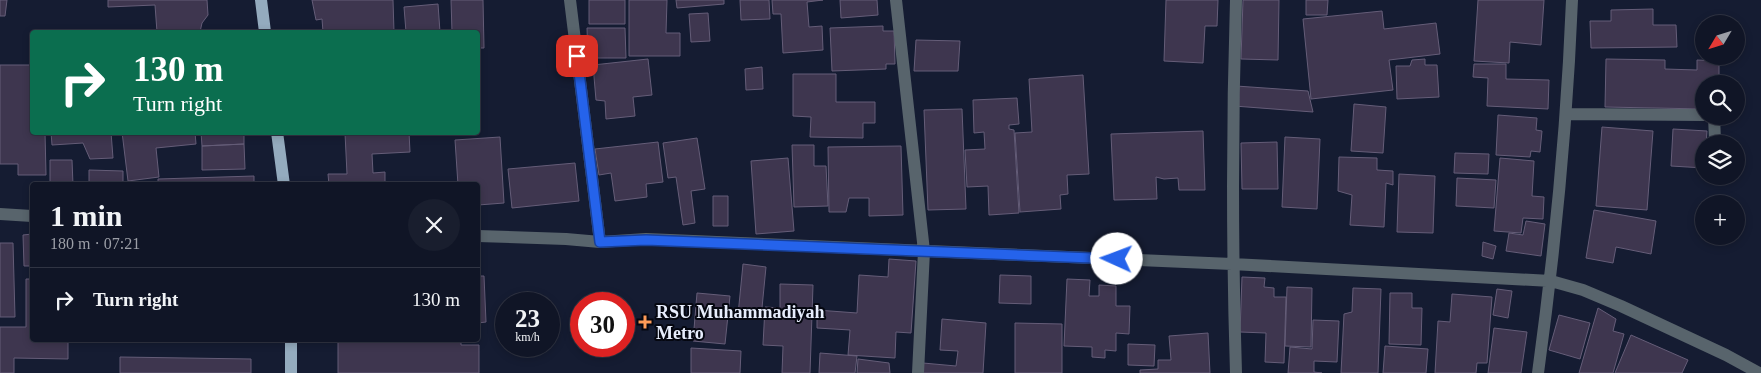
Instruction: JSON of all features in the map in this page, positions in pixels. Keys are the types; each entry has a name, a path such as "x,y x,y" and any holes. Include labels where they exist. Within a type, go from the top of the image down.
{"main road":[{"path":"261,0 265,30"},
{"path":"277,135 284,182"},
{"path":"290,342 291,373"}],"street":[{"path":"570,0 600,242"},
{"path":"896,0 924,251 918,373"},
{"path":"1236,0 1232,120 1232,264 1236,373"},
{"path":"1538,373 1551,281 1566,114 1572,0"},
{"path":"1566,114 1695,115"},
{"path":"0,214 30,216"},
{"path":"480,236 600,242 646,240 924,251 1232,264 1551,281 1583,290 1621,306 1726,355 1759,373"}],"building":[{"path":"0,0 7,0 5,16 0,16"},
{"path":"108,0 207,0 208,15 202,23 200,30 157,30 155,5 108,7"},
{"path":"312,0 393,0 394,30 323,30 322,19 316,20"},
{"path":"451,0 483,0 484,48 480,48 480,30 452,30"},
{"path":"589,0 625,0 625,24 589,24"},
{"path":"629,0 667,0 666,33 680,33 680,56 629,56"},
{"path":"676,0 724,0 724,4 677,8"},
{"path":"740,0 769,0 770,19 741,20"},
{"path":"772,0 823,0 807,2 809,27 822,26 823,50 783,53 781,14 773,14"},
{"path":"840,0 877,0 878,15 841,18"},
{"path":"1166,0 1218,0 1217,26 1205,26 1203,63 1164,61"},
{"path":"1243,0 1279,0 1278,60 1241,59"},
{"path":"1306,0 1328,0 1327,15 1306,15"},
{"path":"1478,0 1544,0 1541,45 1510,42 1509,63 1474,61"},
{"path":"438,4 440,30 406,30 404,7"},
{"path":"1653,9 1653,25 1676,25 1677,47 1591,48 1590,21 1611,21 1611,10"},
{"path":"1382,11 1384,29 1436,23 1440,54 1389,60 1393,90 1311,99 1303,19"},
{"path":"708,13 710,41 691,42 689,14"},
{"path":"883,26 883,31 894,31 895,64 886,64 886,69 832,71 830,28"},
{"path":"587,28 625,28 626,58 588,58"},
{"path":"916,40 960,41 958,71 914,71"},
{"path":"648,59 652,95 633,97 635,116 606,119 605,101 596,100 593,65"},
{"path":"1425,59 1425,65 1437,65 1439,97 1397,99 1396,66 1410,66 1412,60"},
{"path":"1606,59 1665,60 1665,69 1697,70 1697,65 1719,65 1719,75 1695,75 1695,109 1605,107"},
{"path":"1474,64 1506,64 1506,79 1549,80 1548,109 1487,106 1488,78 1473,77"},
{"path":"0,65 30,65 30,135 45,135 46,175 18,175 18,164 0,164"},
{"path":"762,67 763,89 746,90 745,69"},
{"path":"793,74 836,74 836,102 875,102 875,123 863,123 863,138 810,137 811,117 793,116"},
{"path":"1083,75 1089,174 1067,175 1068,194 1060,195 1061,209 1020,212 1015,133 1032,132 1029,79"},
{"path":"1236,86 1308,91 1313,112 1234,106"},
{"path":"1017,98 1019,124 1009,125 1009,129 1014,130 1019,213 989,215 988,186 967,187 965,150 985,149 984,132 974,133 973,100"},
{"path":"1354,104 1386,107 1383,153 1351,151"},
{"path":"962,109 966,209 928,210 924,110"},
{"path":"1498,115 1537,118 1536,130 1542,131 1540,152 1531,151 1530,157 1496,155"},
{"path":"1602,127 1653,131 1647,210 1596,206"},
{"path":"1673,129 1707,131 1707,135 1695,135 1695,167 1671,166"},
{"path":"1203,131 1205,190 1179,190 1178,178 1164,179 1156,177 1157,199 1114,200 1111,134"},
{"path":"51,135 111,135 113,158 90,159 83,143 52,145"},
{"path":"122,135 195,135 196,144 156,148 159,177 128,181"},
{"path":"201,135 244,135 244,144 202,146"},
{"path":"345,135 409,135 410,152 372,154 373,173 385,172 385,182 329,182 328,174 347,174"},
{"path":"500,137 504,203 480,205 480,182 458,182 455,140"},
{"path":"1285,137 1320,139 1317,209 1282,207"},
{"path":"697,138 705,189 691,191 695,223 683,225 676,177 668,178 663,143"},
{"path":"658,142 663,182 646,184 647,197 615,201 611,173 599,175 595,149"},
{"path":"1277,142 1278,189 1242,189 1241,143"},
{"path":"244,144 245,169 202,170 202,146"},
{"path":"792,145 814,145 814,166 826,166 828,206 794,207"},
{"path":"901,146 903,215 869,216 869,198 849,198 846,212 829,212 828,147"},
{"path":"1455,153 1489,154 1488,174 1454,173"},
{"path":"1339,157 1377,158 1377,170 1393,171 1393,185 1386,183 1384,227 1350,225 1352,195 1338,191"},
{"path":"788,158 794,231 756,234 751,161"},
{"path":"1500,158 1534,161 1532,196 1544,197 1543,219 1523,218 1521,233 1494,231"},
{"path":"50,160 72,160 73,182 50,182"},
{"path":"575,163 579,201 512,208 508,169"},
{"path":"89,170 123,171 123,182 89,182"},
{"path":"1399,174 1435,176 1433,233 1397,232"},
{"path":"254,176 254,182 158,182 158,179"},
{"path":"1457,178 1496,180 1494,208 1456,206"},
{"path":"713,196 728,196 728,226 713,226"},
{"path":"1594,210 1656,221 1651,254 1616,247 1613,263 1586,258"},
{"path":"1526,221 1545,224 1541,256 1506,251 1509,233 1523,235"},
{"path":"30,234 30,266 24,266 23,235"},
{"path":"1483,242 1496,246 1493,259 1482,256"},
{"path":"0,243 13,243 15,317 0,317"},
{"path":"889,259 916,261 911,333 896,332 895,358 848,355 850,330 817,328 817,310 857,313 859,275 888,277"},
{"path":"743,264 766,267 761,318 738,315"},
{"path":"1000,275 1031,276 1031,304 999,303"},
{"path":"480,276 484,276 486,322 480,323"},
{"path":"1242,277 1265,278 1264,287 1274,288 1274,297 1286,297 1284,363 1265,362 1266,333 1240,332"},
{"path":"26,279 30,279 30,342 68,342 68,359 14,358 14,373 0,373 0,327 26,327"},
{"path":"1067,279 1090,280 1089,296 1099,296 1099,285 1116,286 1116,306 1130,306 1129,334 1116,333 1116,351 1105,350 1105,358 1092,357 1092,347 1064,346"},
{"path":"780,284 813,285 810,373 782,373 783,346 763,345 765,307 780,308"},
{"path":"1287,287 1312,288 1311,347 1285,346"},
{"path":"1353,288 1381,289 1378,373 1341,373 1344,314 1352,312"},
{"path":"1497,289 1512,291 1508,318 1493,315"},
{"path":"697,293 730,296 725,344 693,341"},
{"path":"1390,293 1412,293 1412,308 1422,308 1421,345 1389,344"},
{"path":"1452,294 1492,297 1487,363 1477,363 1476,373 1435,373 1438,321 1450,322"},
{"path":"1598,308 1616,319 1613,331 1624,334 1613,373 1579,373"},
{"path":"1559,315 1590,323 1580,359 1549,350"},
{"path":"942,319 986,323 983,373 923,373 923,363 956,366 958,351 940,350"},
{"path":"1313,320 1339,321 1337,362 1314,361 1314,372 1322,373 1288,373 1290,347 1312,349"},
{"path":"1015,323 1062,324 1062,373 1015,373"},
{"path":"1494,328 1527,332 1521,373 1488,373"},
{"path":"1208,333 1210,373 1140,373 1140,370 1158,369 1158,360 1171,360 1169,336"},
{"path":"1631,335 1688,360 1682,373 1615,373"},
{"path":"338,342 461,342 461,345 479,345 479,373 338,373"},
{"path":"1128,344 1155,345 1154,366 1128,365"},
{"path":"1385,346 1428,349 1426,373 1383,373"},
{"path":"691,348 741,351 740,373 691,373"},
{"path":"820,353 857,356 855,373 819,373"},
{"path":"120,357 251,359 251,373 120,373"},
{"path":"858,359 889,363 890,373 857,373"}],"place":[{"name":"RSU Muhammadiyah Metro","path":"645,322"}],"route":[{"path":"577,56 600,242 646,240 1117,259"}]}
